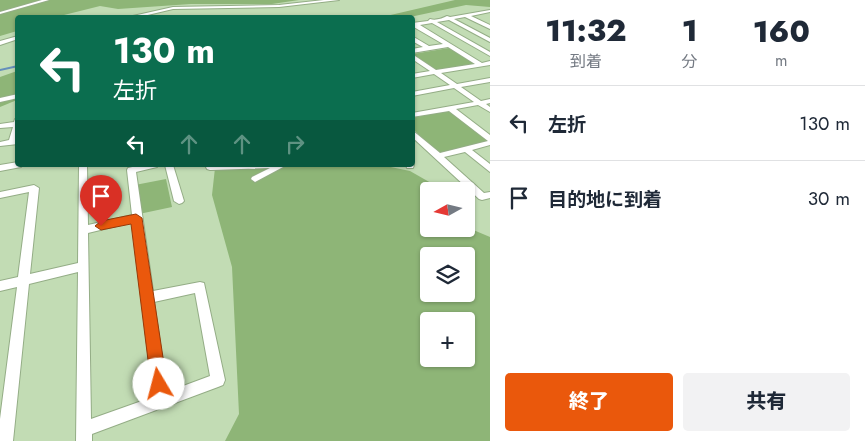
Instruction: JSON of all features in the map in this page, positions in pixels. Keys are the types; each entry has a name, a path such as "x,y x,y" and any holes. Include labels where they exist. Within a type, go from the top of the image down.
{"street":[{"path":"0,13 47,0"},
{"path":"140,15 173,8 279,6 337,0"},
{"path":"415,24 490,11"},
{"path":"482,12 490,16"},
{"path":"465,15 490,27"},
{"path":"448,17 490,40"},
{"path":"430,20 490,54"},
{"path":"415,25 480,64"},
{"path":"0,43 15,38"},
{"path":"415,40 428,48"},
{"path":"415,50 449,46"},
{"path":"415,58 490,110"},
{"path":"415,75 490,63"},
{"path":"415,93 490,80"},
{"path":"0,100 15,97"},
{"path":"415,115 490,100"},
{"path":"450,108 490,139"},
{"path":"0,126 15,122"},
{"path":"415,135 486,196 490,204"},
{"path":"0,144 15,142"},
{"path":"439,156 490,143"},
{"path":"466,149 490,169"},
{"path":"0,168 15,166"},
{"path":"83,167 84,435 161,401 218,380 200,287 147,298"},
{"path":"145,167 131,170 161,401"},
{"path":"170,167 179,201"},
{"path":"255,178 278,167"},
{"path":"0,195 34,188 5,441"},
{"path":"83,230 136,218"},
{"path":"0,286 83,266"}],"green space":[{"path":"0,0 299,0 272,4 191,4 118,9 100,6 64,15 15,15 15,32 0,36"},
{"path":"455,0 490,0 490,7 466,5 415,16 391,15"},
{"path":"449,48 476,64 436,71 415,54"},
{"path":"15,72 15,101 0,107 0,77"},
{"path":"450,110 490,141 438,153 415,131 415,117"},
{"path":"391,167 410,171 429,182 420,182 420,238 475,238 475,231 490,237 490,441 225,441 239,414 232,267 212,195 215,168"},
{"path":"166,179 172,207 139,214 135,185"}],"waterway":[{"path":"0,70 15,67"}],"route":[{"path":"101,226 136,218 159,384"}]}
